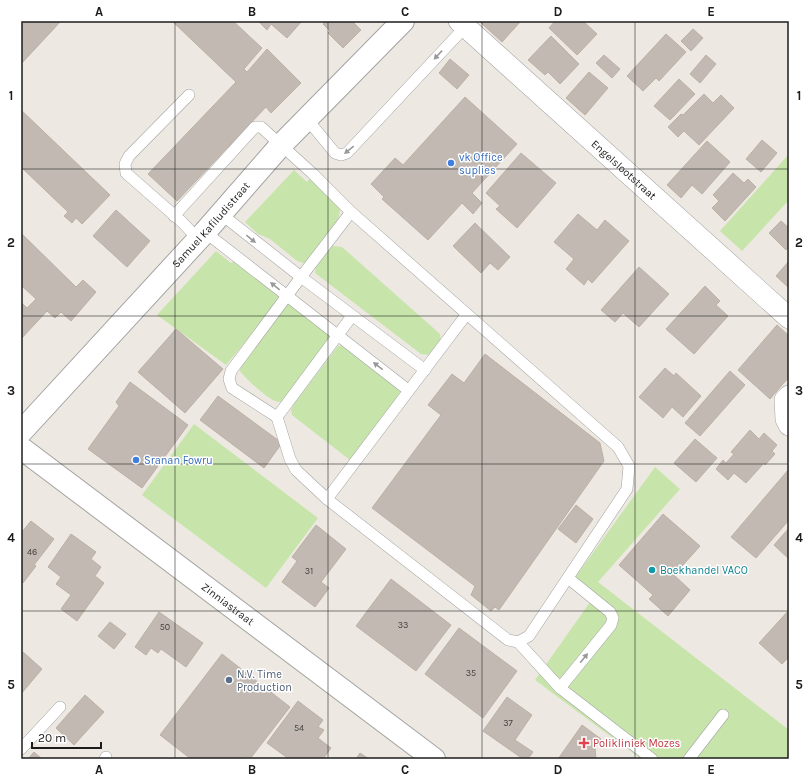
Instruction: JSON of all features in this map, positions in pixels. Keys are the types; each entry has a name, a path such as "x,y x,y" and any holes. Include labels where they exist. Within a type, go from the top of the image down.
{"street":[{"name":"Samuel Kafiludistraat","path":"21,432 201,236 280,146 403,21"},
{"name":"Engelslootstraat","path":"462,24 789,318"},
{"path":"787,398 786,419 789,425"},
{"name":"Zinniastraat","path":"21,448 434,759"}],"lane":[{"path":"307,119 335,153 341,155 347,153 462,24"},
{"path":"189,95 130,156 125,164 126,173 174,216 287,296 408,390"},
{"path":"174,216 255,127 261,127 280,146 312,173 351,212 466,315 618,447 629,466 628,489 529,636 518,642"},
{"path":"351,212 231,371 229,379 232,388 277,417 290,459 296,470 327,499 508,640 518,642 560,688 652,759"},
{"path":"220,214 352,316 425,370"},
{"path":"327,499 466,315"},
{"path":"277,417 337,334 352,316"},
{"path":"560,688 611,625 612,618 610,612 568,578"},
{"path":"21,749 60,707"},
{"path":"689,759 723,715"}],"green space":[{"path":"789,154 789,200 742,251 720,231"},
{"path":"294,170 307,182 311,177 341,206 336,228 306,264 297,261 270,239 258,234 245,222"},
{"path":"332,246 342,247 440,334 441,343 428,355 421,354 315,273 316,267"},
{"path":"216,251 231,263 237,259 279,294 275,306 226,365 157,315"},
{"path":"289,302 332,334 284,401 278,402 263,394 240,371 241,364"},
{"path":"347,345 398,382 400,391 396,401 350,460 292,415 291,410 338,346"},
{"path":"194,424 318,518 266,588 142,495"},
{"path":"655,467 680,489 598,582 789,730 789,759 641,759 535,680 595,595 574,579"}],"building":[{"path":"21,21 61,21 21,64"},
{"path":"172,21 233,21 262,48 244,69 247,72 267,49 301,83 271,113 266,107 177,201 148,174 236,82"},
{"path":"258,21 302,21 287,38 271,24 267,30"},
{"path":"326,21 352,21 361,30 343,48 328,33 330,31 323,24"},
{"path":"479,21 521,21 502,42"},
{"path":"555,21 583,21 597,34 577,55 549,28"},
{"path":"693,29 703,38 691,51 681,41"},
{"path":"666,34 686,52 659,81 656,78 643,91 627,76"},
{"path":"551,36 579,64 560,84 548,72 545,75 528,60"},
{"path":"604,55 620,69 612,78 596,63"},
{"path":"706,55 716,64 700,83 690,74"},
{"path":"450,59 469,75 457,89 439,73"},
{"path":"589,72 608,88 585,115 566,98"},
{"path":"679,79 695,94 670,120 654,106"},
{"path":"704,94 713,103 721,95 734,108 699,145 684,131 678,137 668,127 681,114 683,115"},
{"path":"465,97 517,144 472,193 482,203 473,214 462,203 428,240 382,199 384,197 371,184 395,158 403,165"},
{"path":"21,110 110,195 82,224 76,218 72,223 64,216 68,212 21,167"},
{"path":"762,140 777,153 761,172 746,159"},
{"path":"707,141 730,162 702,194 692,185 681,198 667,185"},
{"path":"521,153 556,183 517,228 496,209 500,206 486,193"},
{"path":"733,173 744,183 748,179 756,187 725,221 712,208 719,201 713,195"},
{"path":"116,210 150,241 127,267 93,236"},
{"path":"578,214 597,230 605,220 629,241 592,283 588,279 584,285 566,269 574,259 554,242"},
{"path":"781,221 789,228 789,247 786,250 769,233"},
{"path":"475,223 510,257 498,270 490,263 481,273 453,246"},
{"path":"21,233 76,287 83,280 96,292 71,321 61,312 55,318 47,311 21,339 21,302 27,308 36,299 21,285"},
{"path":"789,261 789,288 776,276"},
{"path":"639,267 669,294 639,327 623,313 615,322 601,310"},
{"path":"705,286 720,301 716,305 728,316 694,354 666,329"},
{"path":"777,325 789,336 789,377 770,399 738,370"},
{"path":"176,329 223,369 185,413 138,372"},
{"path":"485,354 600,443 604,461 499,610 495,607 491,611 471,595 475,586 372,508 441,415 428,405 452,374 464,383"},
{"path":"665,368 674,376 676,373 701,396 683,417 672,407 663,418 639,397"},
{"path":"730,371 745,385 700,436 685,423"},
{"path":"130,382 188,425 142,488 88,449 119,406 116,402"},
{"path":"218,396 282,443 264,468 200,420"},
{"path":"750,430 759,439 764,433 777,445 772,451 775,454 765,465 764,463 746,483 734,473 728,480 716,469 723,460 726,463 734,454 731,452"},
{"path":"695,439 717,458 696,482 674,463"},
{"path":"789,469 789,520 756,558 731,537"},
{"path":"576,505 593,519 576,543 558,529"},
{"name":"Boekhandel VACO","path":"663,514 700,546 674,575 690,590 668,616 649,599 653,595 619,565"},
{"path":"31,521 54,539 34,565 36,566 23,583 21,581 21,533"},
{"path":"316,525 346,549 321,582 329,588 315,607 282,582 297,561 292,557"},
{"path":"789,528 789,559 774,545"},
{"path":"71,534 96,552 91,559 101,567 95,576 104,583 77,621 61,609 71,595 56,584 61,577 48,567"},
{"path":"391,579 451,625 416,671 356,626"},
{"path":"789,610 789,657 782,664 759,643"},
{"path":"159,612 203,643 186,667 161,649 158,653 151,648 146,655 135,647"},
{"path":"110,622 126,634 114,649 98,636"},
{"path":"459,628 517,671 483,718 425,674"},
{"path":"23,652 42,669 21,694 21,654"},
{"name":"N.V. Time Production","path":"222,654 290,707 250,759 246,756 244,759 191,759 160,735"},
{"path":"85,695 104,712 74,745 56,728"},
{"path":"507,697 532,715 515,740 533,752 528,759 523,759 483,731"},
{"path":"298,701 323,720 318,727 324,730 318,738 331,748 323,759 289,759 267,743"},
{"name":"Polikliniek Mozes","path":"582,725 601,739 595,747 596,759 558,759"},
{"path":"34,752 42,759 28,759"},
{"path":"360,753 369,759 356,759"}],"place":[{"name":"vk Office suplies","path":"451,163"},
{"name":"Sranan Fowru","path":"136,460"},
{"name":"Boekhandel VACO","path":"652,570"},
{"name":"N.V. Time Production","path":"229,680"},
{"name":"Polikliniek Mozes","path":"584,743"}]}
